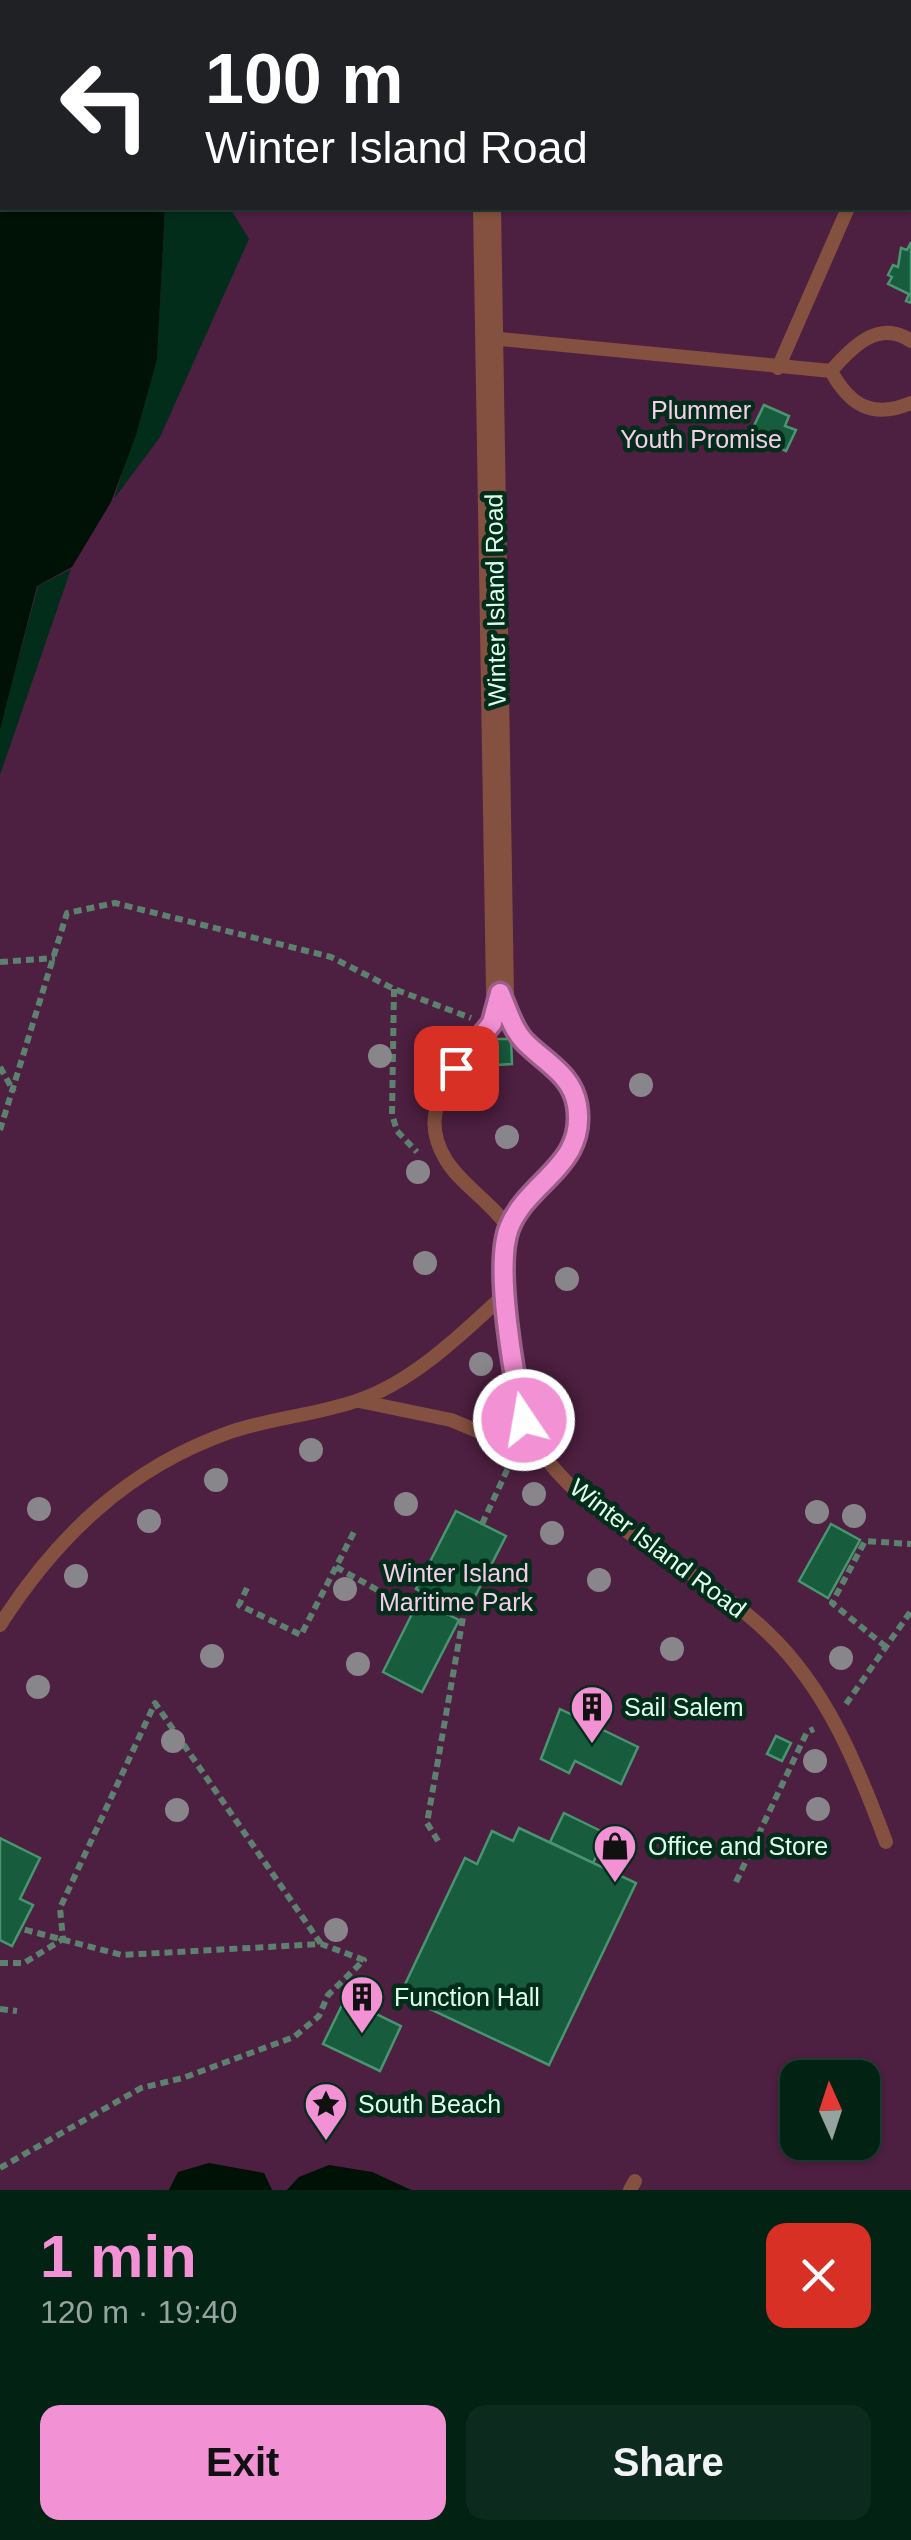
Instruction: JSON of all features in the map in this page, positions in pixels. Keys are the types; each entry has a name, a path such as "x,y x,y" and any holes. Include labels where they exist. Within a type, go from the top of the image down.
{"street":[{"name":"Winter Island Road","path":"487,210 500,993"}],"lane":[{"path":"778,368 847,210"},
{"path":"831,372 852,347 875,335 900,333 911,341"},
{"path":"490,338 831,372"},
{"path":"831,372 844,394 865,410 892,411 911,403"},
{"name":"Winter Island Road","path":"500,993 492,1023 440,1090 434,1114 436,1139 447,1162 509,1229"},
{"name":"Winter Island Road","path":"500,993 522,1040 565,1077 576,1099 579,1124 573,1149 509,1229 505,1294 520,1402 543,1458 599,1508 734,1604 796,1664 834,1722 886,1842"},
{"path":"0,1625 24,1588 79,1522 142,1475 228,1432 358,1401 416,1368 505,1294"},
{"path":"358,1401 451,1420 543,1458"}],"path":[{"path":"0,1130 68,913 115,903 331,957 456,1015 492,1023"},
{"path":"0,962 55,958"},
{"path":"394,989 392,1114 397,1131 418,1153 447,1162"},
{"path":"0,1067 14,1093"},
{"path":"482,1524 518,1447"},
{"path":"248,1588 239,1605 301,1635 356,1528"},
{"path":"886,1647 832,1603 865,1541 911,1544"},
{"path":"336,1567 383,1593"},
{"path":"736,1882 806,1732 834,1722 911,1611"},
{"path":"438,1840 427,1823 464,1612"},
{"path":"63,1939 60,1908 156,1704 322,1944"},
{"path":"0,2168 141,2088 183,2078 294,2037 319,2016 328,1995 364,1960 322,1944 122,1955 22,1928"},
{"path":"0,1963 24,1963 63,1939"},
{"path":"0,2010 17,2011"}],"green space":[{"name":"Winter Island Maritime Park","path":"165,210 157,359 114,499 160,437 249,239 231,210 911,210 911,2190 411,2190 372,2172 299,2177 287,2190 272,2190 264,2173 178,2172 169,2190 0,2190 0,775 71,569 38,586 0,727 0,541"}],"shaded area":[{"path":"0,210 165,210 157,359 136,435 111,502 72,567 37,586 0,729"},
{"path":"209,2163 264,2173 272,2190 169,2190 178,2172"},
{"path":"329,2165 372,2172 411,2190 287,2190 299,2177"}],"building":[{"path":"911,242 911,303 906,301 909,294 888,284 892,277 888,275 893,265 898,267 901,248 907,250"},
{"path":"764,405 789,416 785,426 796,430 786,451 750,434"},
{"path":"495,1039 511,1039 512,1064 496,1065"},
{"path":"456,1511 506,1536 466,1614 416,1589"},
{"path":"831,1524 860,1540 828,1598 799,1581"},
{"path":"419,1600 459,1620 422,1692 383,1672"},
{"name":"Sail Salem","path":"560,1709 638,1747 621,1784 575,1761 569,1773 541,1759"},
{"path":"776,1736 791,1743 782,1761 767,1754"},
{"path":"564,1813 607,1834 593,1863 550,1842"},
{"path":"519,1828 636,1883 549,2065 400,1995 465,1858 477,1864 492,1831 513,1841"},
{"path":"0,1838 40,1858 20,1899 33,1905 12,1946 0,1940"},
{"name":"Function Hall","path":"359,1988 381,1999 374,2013 401,2026 380,2071 323,2044 344,2001 351,2004"}],"place":[{"name":"Sail Salem","path":"592,1745"},
{"name":"Office and Store","path":"615,1884"},
{"name":"Function Hall","path":"362,2035"},
{"name":"South Beach","path":"326,2142"}],"route":[{"path":"456,1068 477,1047 492,1023 500,993 522,1040 565,1077 576,1099 579,1124 573,1149 509,1229 505,1294 524,1420"}],"park label":[{"name":"Plummer Youth Promise","path":"701,424"}]}
